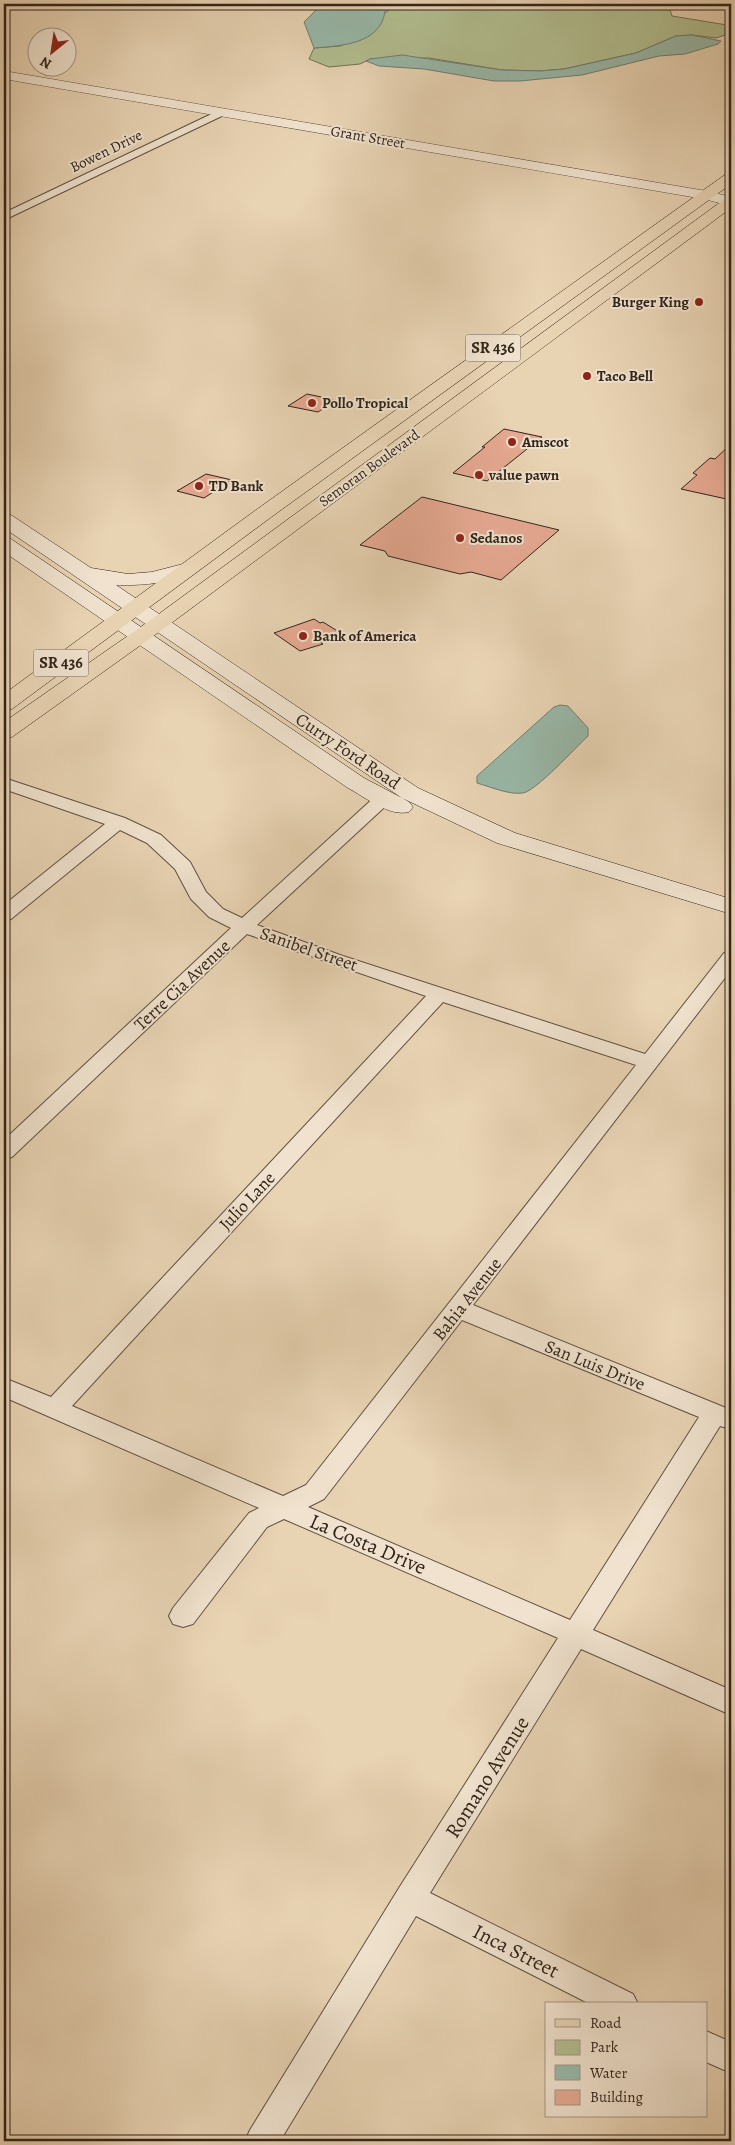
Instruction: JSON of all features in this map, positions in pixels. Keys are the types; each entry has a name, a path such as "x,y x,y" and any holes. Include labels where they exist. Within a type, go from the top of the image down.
{"main road":[{"name":"Grant Street","path":"4,75 217,114 731,202"},
{"name":"Grant Street","path":"4,80 127,98"},
{"name":"Semoran Boulevard","path":"4,704 187,569 731,177"},
{"name":"Semoran Boulevard","path":"4,732 160,623 731,202"},
{"path":"601,270 607,274 610,281 606,293"},
{"path":"464,398 455,392 456,386 529,332 531,328 528,323"},
{"path":"409,439 412,427 420,420 425,410 414,405"},
{"name":"Curry Ford Road","path":"4,519 410,793 506,838 731,907"},
{"name":"Curry Ford Road","path":"4,543 356,783 384,798 451,833 529,863 731,924"},
{"path":"82,571 99,577 132,580 148,579 187,569"},
{"path":"384,798 399,798 474,832 506,838"}],"street":[{"name":"Bowen Drive","path":"4,217 217,114"},
{"name":"Sanibel Street","path":"4,783 118,822 154,839 183,866 198,895 216,913 245,927 439,994 648,1062"},
{"name":"Terre Cia Avenue","path":"4,1152 332,844 384,798"},
{"path":"4,915 118,822"},
{"name":"Bahia Avenue","path":"183,1616 258,1520 315,1492 731,957"},
{"name":"Julio Lane","path":"55,1409 439,994"},
{"name":"San Luis Drive","path":"459,1309 723,1417"},
{"name":"La Costa Drive","path":"4,1386 731,1703"},
{"name":"Romano Avenue","path":"262,2141 410,1898 576,1634 723,1417"},
{"name":"Inca Street","path":"410,1898 618,2002"},
{"path":"708,2047 731,2058"}],"green space":[{"path":"396,4 668,4 672,16 727,25 731,33 716,38 692,35 676,36 636,53 564,69 540,71 502,70 429,58 370,59 360,64 329,67 309,59 314,48 340,46 350,42"}],"water":[{"path":"322,4 396,4 385,11 382,22 368,37 347,44 314,48 304,22"},
{"path":"692,35 721,41 718,44 685,54 659,56 582,75 520,81 494,81 424,69 379,66 366,61 402,55 502,70 540,71 564,69 636,53 676,36"},
{"path":"560,705 568,706 588,728 588,736 556,768 537,785 523,793 506,792 477,783 477,776 554,707"}],"building":[{"name":"Pollo Tropical","path":"307,394 336,400 318,412 288,406"},
{"path":"504,429 542,437 487,481 453,473 485,447 482,447"},
{"path":"731,444 731,500 681,489 697,475 693,473 710,458 715,459"},
{"name":"TD Bank","path":"206,474 232,480 204,498 177,491"},
{"name":"Sedanos","path":"422,497 559,530 501,580 471,572 460,574 388,556 385,551 360,545"},
{"name":"Bank of America","path":"314,619 339,632 316,639 323,644 300,651 274,633"}],"place":[{"name":"Burger King","path":"699,302"},
{"name":"Taco Bell","path":"587,376"},
{"name":"Pollo Tropical","path":"312,403"},
{"name":"Amscot","path":"512,442"},
{"name":"value pawn","path":"479,475"},
{"name":"TD Bank","path":"199,486"},
{"name":"Sedanos","path":"460,538"},
{"name":"Bank of America","path":"303,636"}]}
